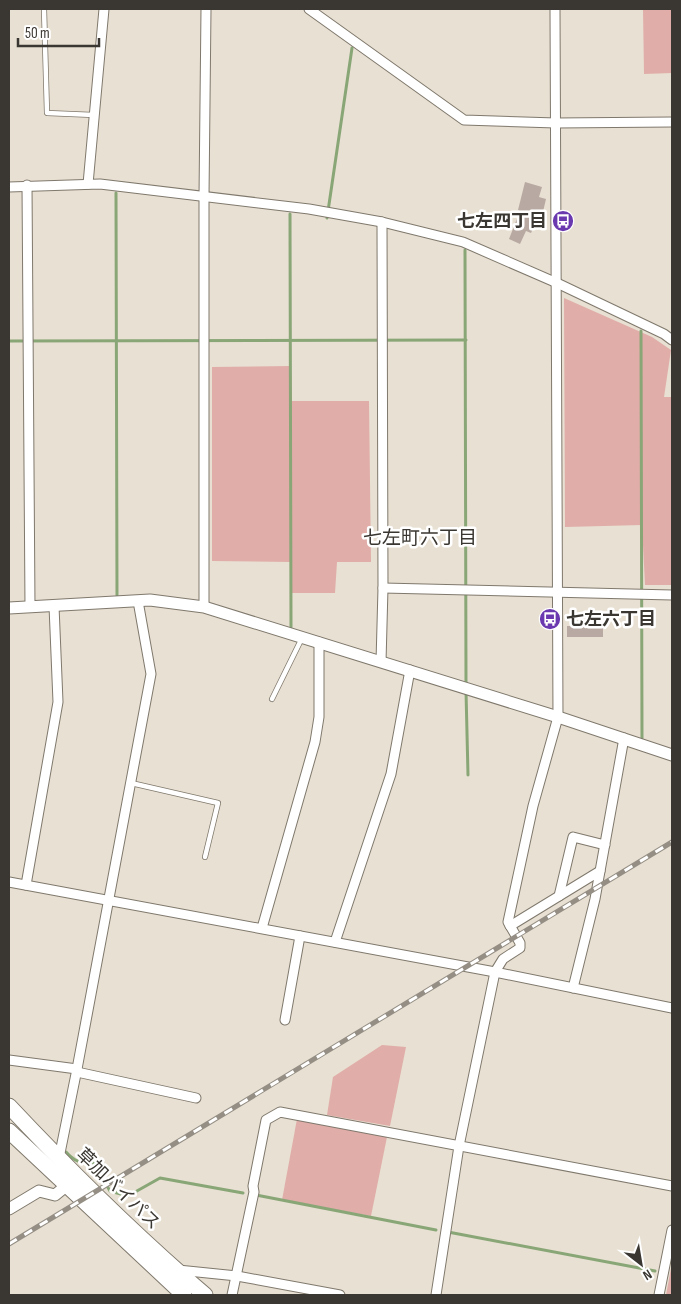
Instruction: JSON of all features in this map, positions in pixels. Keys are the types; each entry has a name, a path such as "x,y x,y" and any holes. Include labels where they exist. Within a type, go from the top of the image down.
{"highway":[{"name":"草加バイパス","path":"9,1106 59,1158 175,1270 204,1295"},
{"name":"草加バイパス","path":"9,1130 66,1186 184,1295"}],"street":[{"path":"88,184 104,9"},
{"path":"204,607 206,9"},
{"path":"309,9 464,120 556,123 672,122"},
{"path":"436,1295 459,1146 494,972 503,959 520,948 520,943 508,922 533,806 558,717 555,9"},
{"path":"9,187 100,184 309,209 382,222 463,242 557,283 664,334 672,340"},
{"path":"27,185 30,607"},
{"path":"381,662 383,588 382,222"},
{"path":"383,588 672,594"},
{"path":"9,608 150,600 204,607 410,670 672,755"},
{"path":"59,1158 151,674 138,601"},
{"path":"26,885 58,702 54,606"},
{"path":"262,928 315,742 320,717 319,642"},
{"path":"335,942 392,774 410,670"},
{"path":"573,988 595,899 624,738"},
{"path":"559,896 573,837 605,845"},
{"path":"510,926 600,871"},
{"path":"9,882 494,972 672,1008"},
{"path":"285,1020 300,936"},
{"path":"9,1060 77,1070 196,1098"},
{"path":"232,1295 266,1120 280,1112 672,1186"},
{"path":"9,1209 39,1191 54,1195 66,1186"},
{"path":"659,1295 672,1230"},
{"path":"175,1270 237,1276 340,1295"}],"lane":[{"path":"44,9 47,113 94,116"},
{"path":"272,699 303,637"},
{"path":"131,783 218,803 205,857"}],"shaded area":[{"path":"643,9 672,9 672,73 644,74"},
{"path":"564,298 652,337 671,350 664,397 672,397 672,585 645,585 642,525 565,527"},
{"path":"291,366 292,401 369,401 371,562 337,562 335,593 292,593 291,562 212,561 212,367"},
{"path":"382,1045 406,1047 390,1126 327,1115 333,1077"},
{"path":"297,1119 387,1137 371,1216 282,1200"},
{"path":"672,1263 672,1295 666,1295"}],"building":[{"path":"525,182 542,187 539,197 546,199 542,216 539,215 531,233 526,231 520,244 509,239 520,211 518,210"},
{"path":"567,626 603,626 603,637 567,637"}],"waterway":[{"path":"327,218 352,48"},
{"path":"116,193 117,595"},
{"path":"290,214 291,627"},
{"path":"465,250 466,685"},
{"path":"641,331 642,738"},
{"path":"9,341 466,340"},
{"path":"466,691 468,775"},
{"path":"66,1152 78,1161 85,1163 93,1162 110,1191 128,1196 160,1178 243,1193"},
{"path":"256,1195 436,1230"},
{"path":"448,1232 655,1271"}],"railway":[{"path":"9,1244 672,842"}],"place":[{"name":"七左四丁目","path":"563,221"},
{"name":"七左六丁目","path":"550,619"}],"district":[{"name":"七左町六丁目","path":"420,538"}]}
